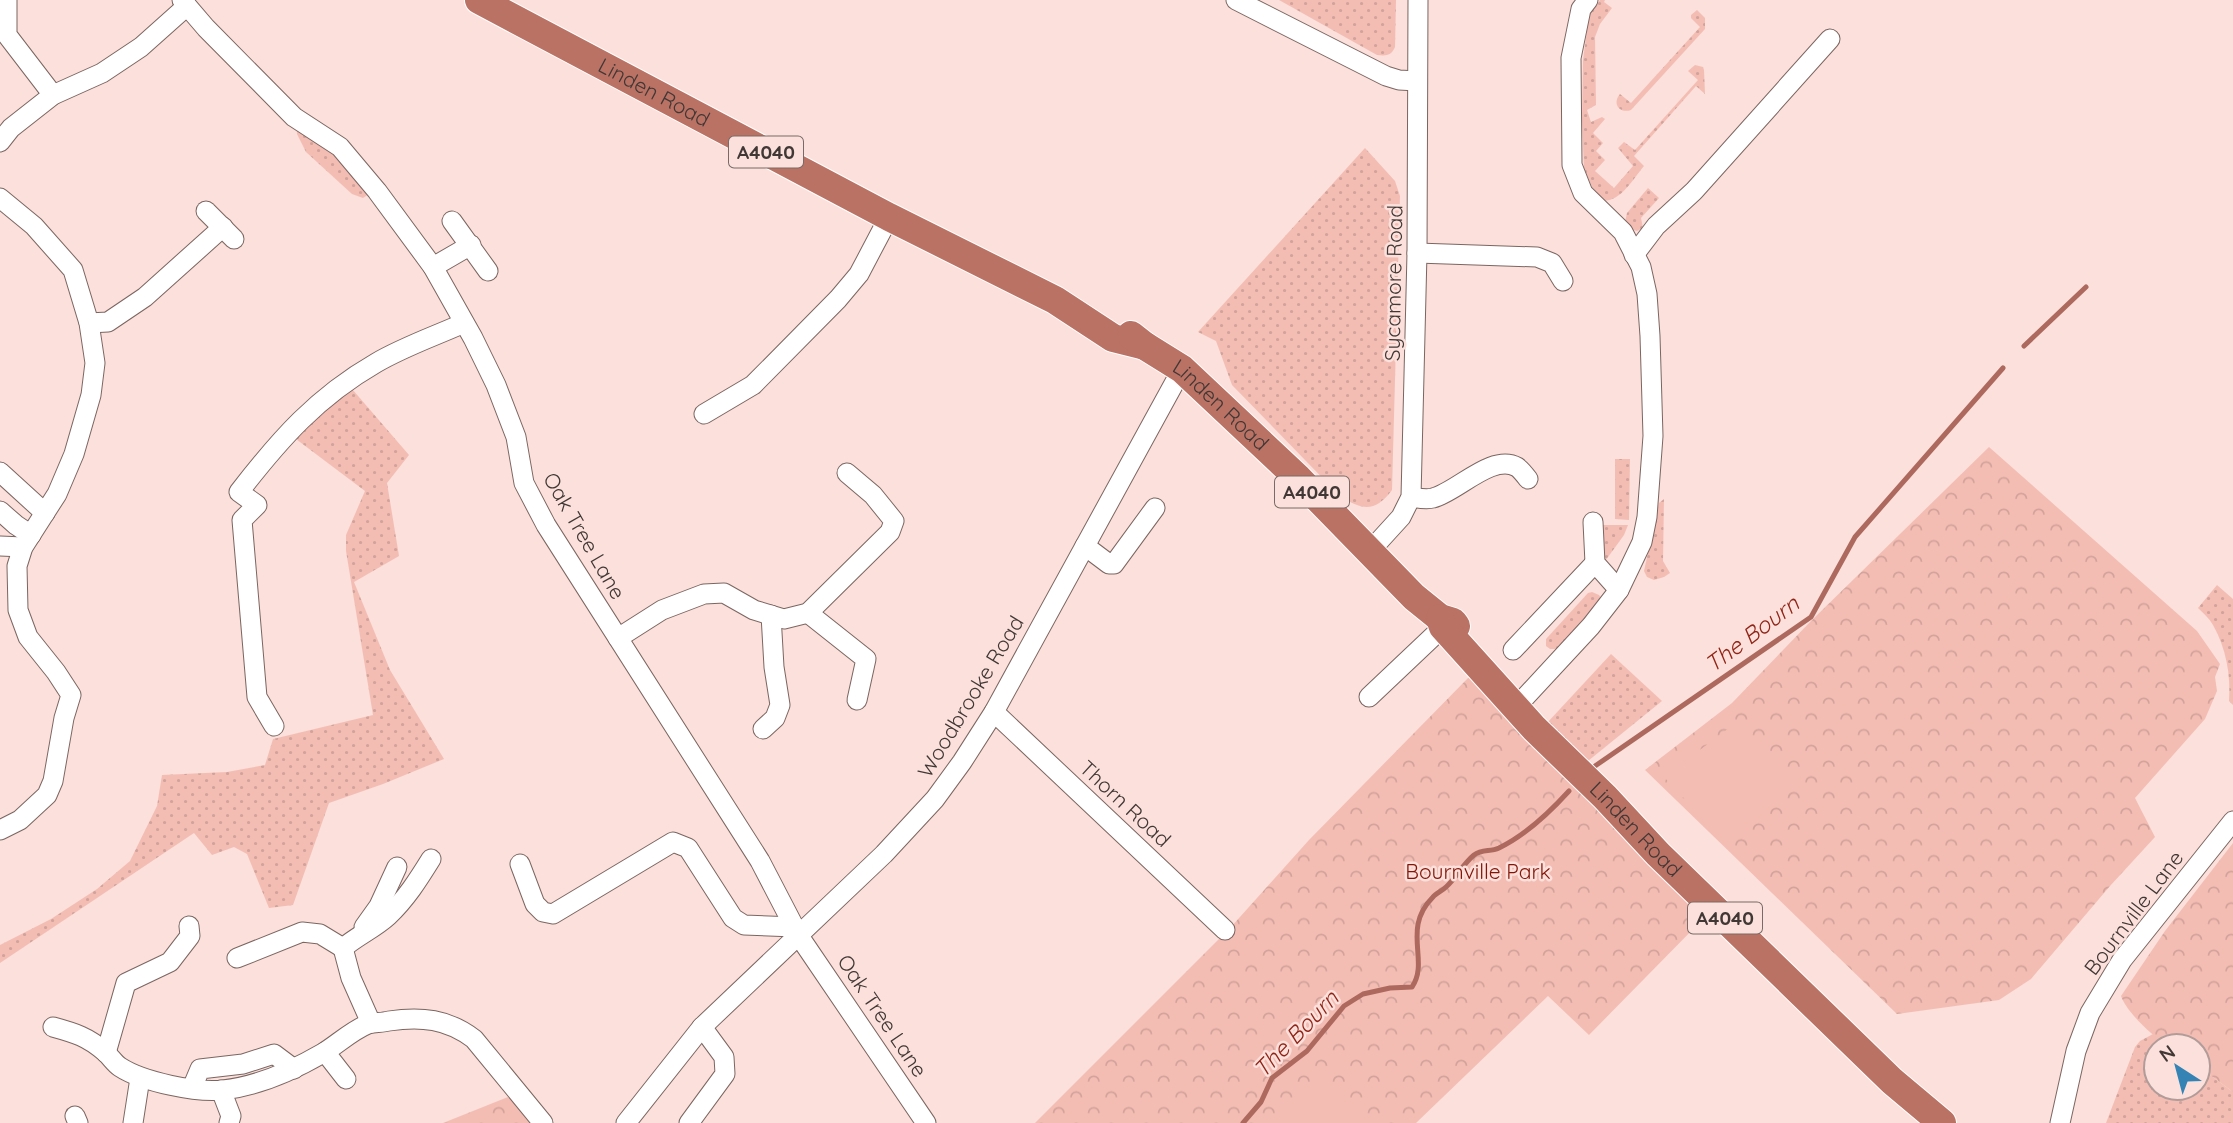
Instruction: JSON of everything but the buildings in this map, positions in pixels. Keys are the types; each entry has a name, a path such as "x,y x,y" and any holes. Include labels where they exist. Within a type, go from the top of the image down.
{"highway":[{"name":"Linden Road","path":"487,2 889,217 1055,300 1117,323 1145,346 1182,369 1298,478 1441,623 1534,729 1605,797 1658,854 1892,1081 1942,1123"}],"street":[{"path":"7,0 3,34 52,95"},
{"path":"1236,0 1386,76 1417,81"},
{"name":"Sycamore Road","path":"1411,497 1417,253 1418,0"},
{"path":"1516,707 1591,626 1619,590 1642,542 1647,517 1653,436 1649,316 1641,267 1623,232 1583,193 1572,165 1571,58 1581,9 1588,0"},
{"path":"0,142 10,128 52,95 102,73 141,47 185,3"},
{"name":"Oak Tree Lane","path":"185,3 294,117 340,147 377,191 433,267 508,412 516,437 524,484 546,525 760,861 797,931 919,1121"},
{"path":"1634,254 1656,226 1694,191 1830,39"},
{"path":"0,198 34,226 73,270 89,323 95,363 91,395 74,454 57,494 27,541 17,566 18,610 28,637 71,695 64,718 53,781 47,795 20,820 0,830"},
{"path":"89,323 108,322 228,233 206,211"},
{"path":"704,414 753,385 838,299 859,274 889,217"},
{"path":"452,220 488,271"},
{"path":"433,267 471,244"},
{"path":"1417,253 1536,257 1552,263 1563,281"},
{"path":"274,726 257,696 242,520 257,505 233,489 307,412 346,382 377,362 464,323"},
{"name":"Woodbrooke Road","path":"626,1123 702,1027 797,931 884,854 935,799 994,712 1182,369"},
{"path":"1370,551 1401,517 1411,497 1430,499 1447,493 1476,474 1502,463 1517,467 1528,479"},
{"path":"0,472 45,513"},
{"path":"618,638 662,610 704,594 724,593 754,610 784,619 808,613 890,532 894,521 873,495 848,473"},
{"path":"1085,546 1109,564 1114,564 1155,508"},
{"path":"0,511 16,525 27,541"},
{"path":"1593,522 1595,563 1619,590"},
{"path":"0,546 27,541"},
{"path":"1513,650 1595,563"},
{"path":"808,613 866,659 857,701"},
{"path":"763,729 775,719 779,705 771,615"},
{"path":"1369,697 1441,623"},
{"name":"Thorn Road","path":"994,712 1225,930"},
{"name":"Bournville Lane","path":"2059,1121 2076,1051 2090,1013 2122,960 2233,821"},
{"path":"520,864 535,904 543,912 553,914 673,842 688,848 733,918 744,926 797,931"},
{"path":"237,958 302,932 350,942 386,918 411,891 431,859"},
{"path":"371,1023 351,978 350,942 379,906 397,867"},
{"path":"106,1053 126,983 170,962 190,936 189,926"},
{"path":"53,1027 83,1036 118,1066 140,1078 192,1088 221,1090 257,1084 294,1069 371,1023 426,1018 446,1023 474,1039 543,1123"},
{"path":"689,1123 725,1074 724,1057 702,1027"},
{"path":"325,1052 346,1079"},
{"path":"192,1088 200,1069 243,1064 274,1054 294,1069"},
{"path":"134,1123 140,1078"},
{"path":"221,1090 231,1116 229,1123"}],"green space":[{"path":"1279,0 1396,0 1395,47 1388,55 1377,55"},
{"path":"1600,0 1605,0 1612,8 1600,24 1595,37 1596,105 1587,110 1591,122 1602,117 1605,119 1593,133 1603,143 1596,151 1605,160 1595,171 1614,188 1633,166 1618,148 1624,142 1635,150 1698,80 1688,71 1695,65 1703,67 1705,94 1696,86 1634,156 1644,166 1631,183 1616,197 1604,201 1592,187 1584,168 1582,121 1583,60 1589,15"},
{"path":"1697,10 1705,18 1705,29 1631,110 1620,109 1617,101 1620,94 1631,103 1700,27 1691,18"},
{"path":"296,120 375,190 363,198 352,194 306,152 297,134"},
{"path":"1365,148 1395,181 1400,196 1392,490 1380,503 1368,507 1340,496 1232,385 1216,341 1198,332"},
{"path":"1648,188 1659,198 1641,218 1643,228 1637,231 1630,229 1625,222 1627,213"},
{"path":"346,382 409,455 387,483 399,556 354,582 390,670 444,759 329,803 293,905 269,908 247,854 234,847 212,855 194,833 0,963 0,945 51,919 97,889 130,861 157,806 162,775 227,772 265,765 273,739 373,715 346,551 346,535 365,491 288,433"},
{"path":"1989,447 2197,631 2220,664 2215,677 2217,691 2205,719 2135,798 2155,837 2031,979 1999,1000 1897,1014 1645,770 1732,703 1811,621"},
{"path":"1615,459 1630,459 1629,520 1615,519"},
{"path":"1664,499 1663,561 1670,573 1654,580 1647,577 1644,571 1659,503"},
{"path":"1603,525 1628,525 1603,564"},
{"path":"2217,585 2233,599 2233,705 2229,701 2228,672 2218,634 2198,608"},
{"path":"1592,592 1601,598 1599,603 1558,649 1546,646 1546,639 1588,593"},
{"path":"1611,654 1662,701 1588,761 1547,723"},
{"name":"Bournville Park","path":"1470,676 1658,854 1701,921 1589,1035 1548,996 1416,1123 1035,1123 1231,927 1309,840"},
{"path":"1737,722 1795,781 1729,846 1664,777"},
{"path":"2233,843 2233,1092 2212,1076 2212,1032 2150,1032 2134,1017 2121,996 2165,931"},
{"path":"2142,1040 2142,1102 2212,1102 2212,1076 2233,1092 2233,1123 2106,1123 2135,1047"},
{"path":"1321,1073 1374,1123 1272,1123"},
{"path":"508,1097 536,1123 443,1123"}],"waterway":[{"path":"2024,346 2086,287"},
{"name":"The Bourn","path":"1595,766 1811,617 1855,537 2003,368"},
{"name":"The Bourn","path":"1243,1123 1261,1102 1272,1078 1307,1051 1344,1006 1363,994 1390,988 1412,987 1417,977 1419,921 1433,897 1450,883 1474,855 1499,848 1519,837 1569,791"}]}
